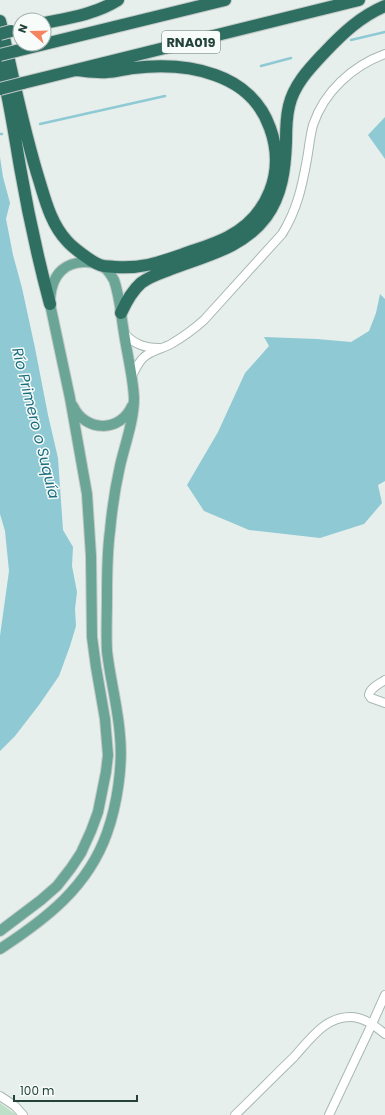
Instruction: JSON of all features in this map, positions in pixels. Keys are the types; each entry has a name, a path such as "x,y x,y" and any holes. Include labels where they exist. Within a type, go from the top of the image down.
{"highway":[{"path":"52,21 91,12 118,0"},
{"name":"RNA019","path":"0,55 225,0"},
{"name":"RNA019","path":"0,89 359,0"},
{"path":"121,313 131,295 142,282 159,274 216,253 245,238 259,225 273,206 282,185 288,107 291,97 300,80 351,26 369,13 385,6"},
{"path":"0,21 27,142 54,223 73,247 100,265 130,268 149,265 217,242 236,233 252,219 269,194 275,176 276,154 273,134 265,115 243,89 225,79 204,72 168,67 144,67 107,72 76,70"},
{"path":"0,63 4,77 28,210 50,304"}],"main road":[{"path":"0,931 42,900 71,868 81,853 98,812 106,772 108,755 105,719 92,638 89,513 84,474 70,398 50,304 51,288 63,269 72,264 88,262 100,265 109,271 114,282 121,313 134,396 133,413 116,486 108,551 106,617 107,648 120,737 121,755 118,783 112,818 100,851 79,885 46,916 0,949"},
{"path":"70,398 74,409 80,417 89,423 100,426 112,424 125,417 134,396"}],"street":[{"path":"132,376 148,354 170,344 204,320 282,234 292,216 300,196 311,135 320,111 336,85 344,77 374,58 385,54"},
{"path":"124,333 138,345 151,348 160,348"},
{"path":"385,680 372,689 369,692 369,695 371,698 385,703"},
{"path":"329,1115 385,995"},
{"path":"235,1115 324,1026 337,1019 349,1017 358,1018 372,1024 385,1034"},
{"path":"0,1096 15,1106 23,1115"}],"green space":[{"path":"0,1103 15,1114 16,1115 0,1115"}],"water":[{"path":"385,117 385,159 368,135"},
{"name":"Río Primero o Suquía","path":"0,157 3,177 10,203 6,219 58,458 63,530 73,547 72,566 77,592 75,609 76,626 59,676 15,736 0,751 0,636 9,571 5,531 0,514"},
{"path":"380,294 385,299 385,481 378,485 382,503 364,524 320,538 249,530 204,511 187,485 218,432 245,373 269,346 264,337 351,342 369,331 376,313"}],"waterway":[{"path":"351,40 385,32"},
{"path":"261,66 291,58"},
{"path":"40,124 165,96"}]}
